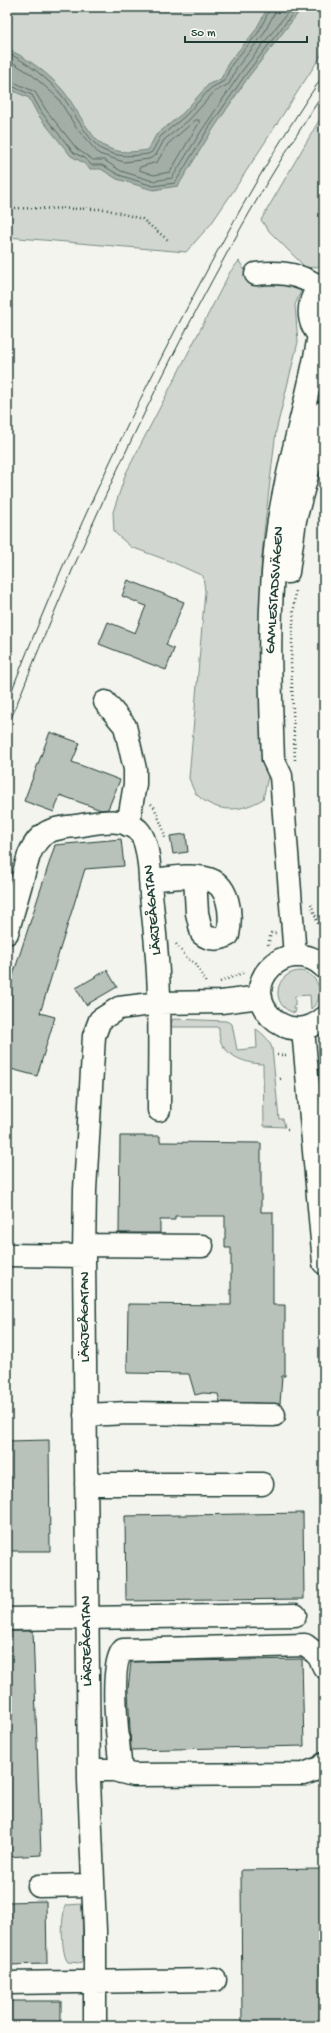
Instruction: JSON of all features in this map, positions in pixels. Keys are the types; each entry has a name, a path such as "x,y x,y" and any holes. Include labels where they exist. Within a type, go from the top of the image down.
{"street":[{"path":"256,274 276,271 300,276 322,285"},
{"name":"GAMLESTADSVÄGEN","path":"288,769 273,759 270,700 270,645 274,556 286,483 321,337 312,325 309,308 312,297 322,285"},
{"name":"GAMLESTADSVÄGEN","path":"295,956 283,660 290,549 302,490 324,412"},
{"path":"7,933 29,855 38,839 51,830 63,827 110,822 128,825 135,784 134,769 125,726 105,702"},
{"name":"LÄRJEÅGATAN","path":"128,825 138,831 143,838 148,857 160,1003"},
{"path":"150,880 195,877"},
{"path":"324,967 310,958 295,956 280,960 269,970 262,983 261,997 268,1014 278,1023 290,1028 303,1029 312,1026 324,1018"},
{"name":"LÄRJEÅGATAN","path":"95,2026 93,1885 89,1770 84,1251 91,1061 96,1027 100,1020 119,1008 160,1003 221,1002 261,997"},
{"path":"159,1110 160,1003"},
{"path":"303,1029 324,1263"},
{"path":"84,1251 202,1246"},
{"name":"LÄRJEÅGATAN","path":"7,1255 84,1251"},
{"path":"85,1415 128,1413 274,1415"},
{"path":"86,1484 262,1484"},
{"path":"7,1620 87,1617 295,1615"},
{"path":"121,1772 116,1710 117,1659 123,1650 178,1647 305,1645 318,1655 324,1666"},
{"path":"89,1770 121,1772 133,1775 304,1774 322,1767 324,1764"},
{"path":"39,1886 93,1885"},
{"path":"7,1983 215,1980"}],"path":[{"path":"7,208 104,209 142,219 168,240"},
{"path":"288,769 296,588"},
{"path":"309,896 318,923 324,932"}],"shaded area":[{"path":"7,7 324,7 324,51 211,224 186,252 7,237"},
{"path":"324,112 324,266 306,268 269,231 261,220"},
{"path":"239,261 254,285 277,278 304,284 295,305 298,342 276,431 261,570 268,777 263,799 246,807 230,809 213,805 197,795 189,778 205,591 203,576 172,562 131,547 114,532 113,512 126,473 230,272"},
{"path":"301,971 307,973 316,981 320,992 316,1004 311,1009 310,995 295,996 295,1006 293,1006 293,1009 296,1009 295,1013 281,1004 278,997 278,990 280,983 285,977 292,973"},
{"path":"173,1019 226,1021 232,1024 237,1050 257,1048 256,1029 264,1035 272,1048 279,1119 283,1119 285,1127 264,1126 263,1064 244,1061 227,1051 220,1040 219,1027 169,1027"},
{"path":"82,1904 83,1960 80,1963 68,1962 64,1952 62,1934 63,1916 67,1905"}],"water":[{"path":"268,7 303,7 249,76 210,134 178,186 153,190 117,179 101,169 90,169 82,162 71,156 38,115 29,98 7,88 7,49 31,62 54,80 65,93 95,138 106,147 121,152 148,150 156,135 183,113 209,84 221,79 229,62 255,31"}],"building":[{"path":"128,580 184,602 166,645 174,649 166,670 99,644 108,622 135,633 146,606 122,596"},
{"path":"50,732 80,743 72,762 120,780 108,809 101,810 60,795 54,812 24,801"},
{"path":"186,834 188,852 173,854 170,836"},
{"path":"121,839 124,866 85,869 40,1013 55,1017 37,1076 7,1068 7,994 55,845"},
{"path":"107,970 117,987 86,1005 76,988"},
{"path":"120,1136 160,1136 160,1142 261,1143 261,1212 273,1212 273,1305 285,1305 285,1376 282,1376 280,1404 220,1402 218,1394 203,1393 195,1395 189,1374 127,1373 128,1304 231,1305 231,1248 225,1248 225,1216 175,1216 175,1220 160,1220 160,1233 119,1233"},
{"path":"49,1440 50,1551 7,1551 7,1441"},
{"path":"303,1513 304,1599 126,1601 125,1516"},
{"path":"7,1631 33,1631 41,1855 7,1857"},
{"path":"302,1659 304,1746 131,1750 128,1689 131,1662"},
{"path":"324,1869 324,2026 242,2026 241,1870"},
{"path":"46,1901 47,1964 7,1965 7,1902"},
{"path":"7,2001 61,2001 61,2026 7,2026"}],"tram line":[{"path":"7,703 49,598 95,494 144,392 241,208 273,153 324,74"},
{"path":"7,729 33,663 89,533 148,405 247,217 275,169 324,92"}]}
